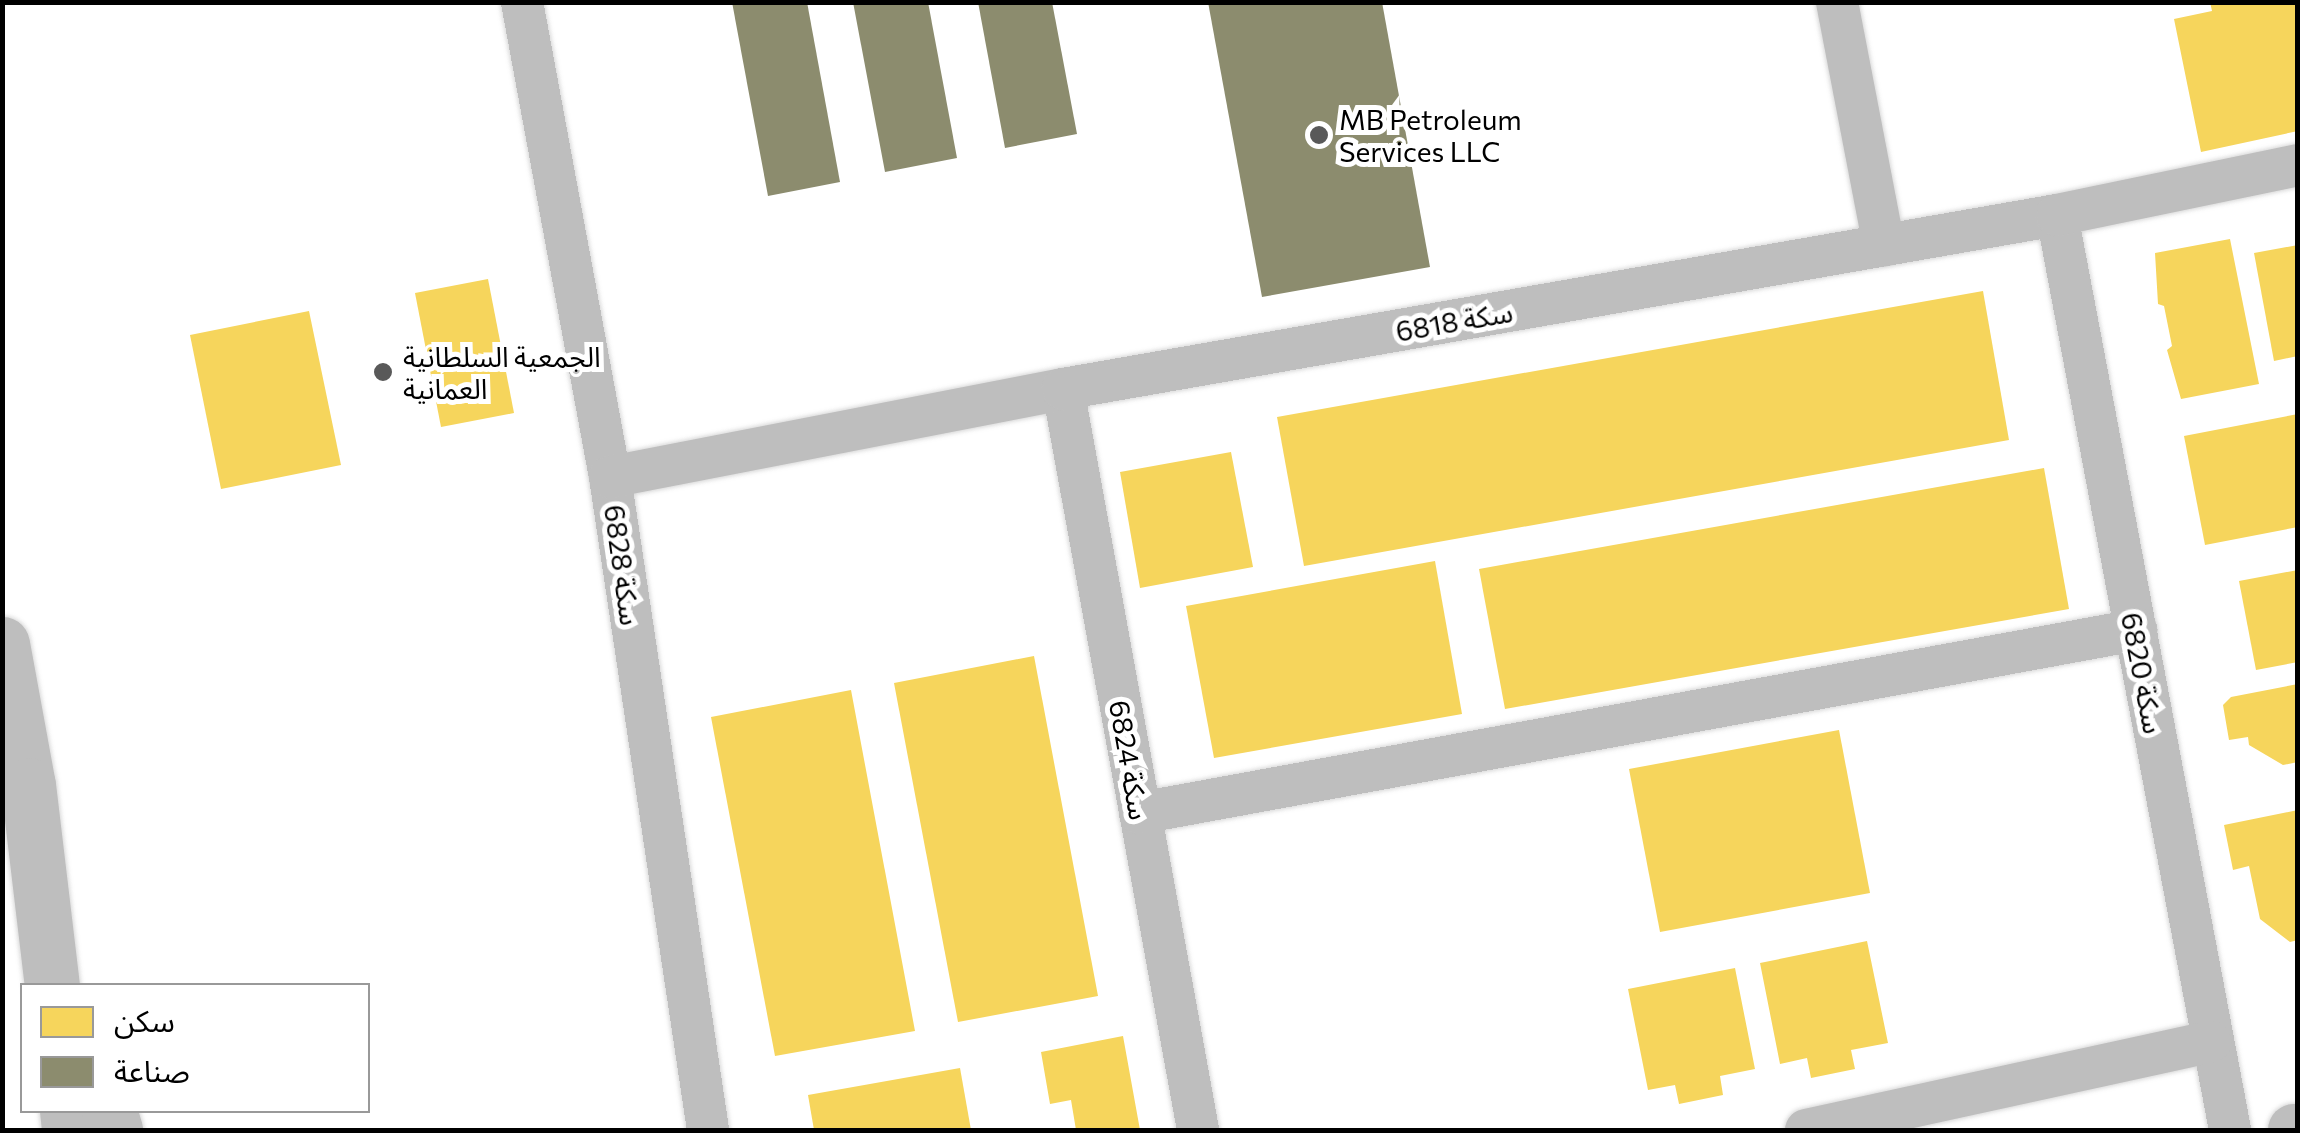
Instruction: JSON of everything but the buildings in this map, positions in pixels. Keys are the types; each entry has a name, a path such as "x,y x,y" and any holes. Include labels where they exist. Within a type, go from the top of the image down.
{"main road":[{"path":"2,644 28,785 75,983"},
{"path":"28,785 52,983"}],"street":[{"name":"سكة 6828","path":"522,2 610,477 708,1130"},
{"path":"1837,2 1884,245"},
{"name":"سكة 6818","path":"610,477 1063,389 2057,215 2298,165"},
{"name":"سكة 6820","path":"2057,215 2230,1130"},
{"name":"سكة 6824","path":"1063,389 1198,1130"},
{"path":"1140,813 2136,630"},
{"path":"1806,1130 2212,1042"}],"place":[{"name":"MB Petroleum Services LLC","path":"1319,135"},
{"name":"الجمعية السلطانية العمانية","path":"383,372"}]}
